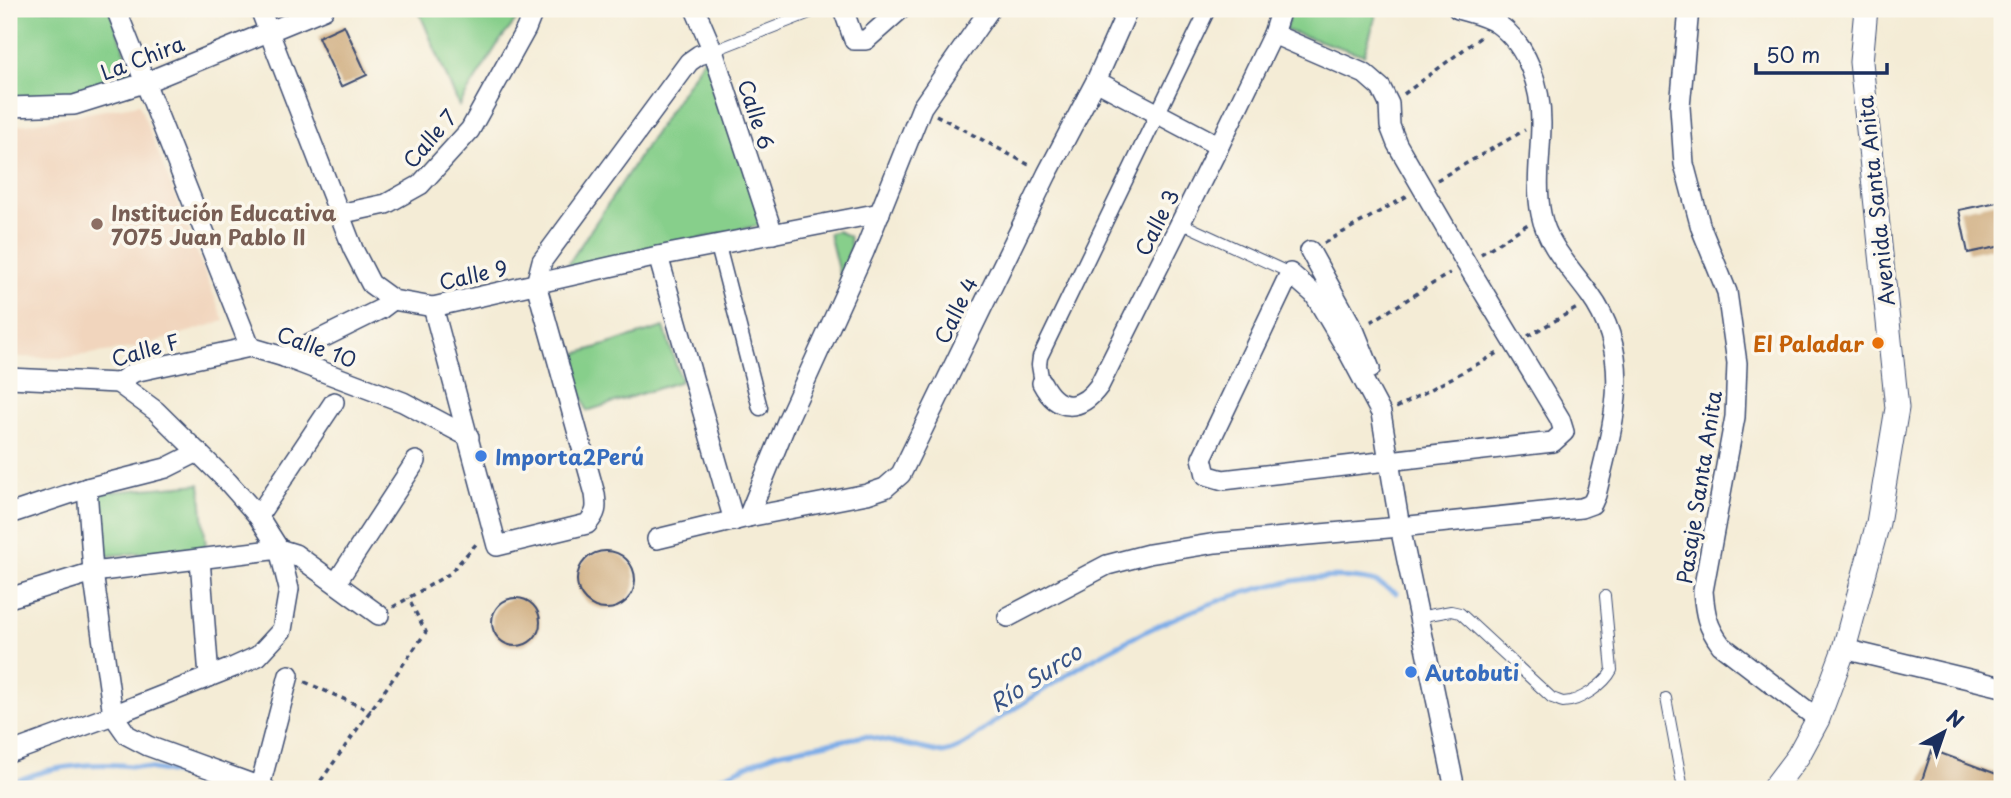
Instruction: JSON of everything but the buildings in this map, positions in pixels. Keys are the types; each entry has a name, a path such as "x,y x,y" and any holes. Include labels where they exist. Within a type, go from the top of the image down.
{"street":[{"name":"Calle 10","path":"116,9 250,347 284,357 402,402 469,437"},
{"path":"261,9 353,249 371,284 393,300 381,309 284,357"},
{"name":"La Chira","path":"9,107 74,106 144,83 324,9"},
{"name":"Calle 7","path":"339,214 386,204 420,185 470,130 526,29 534,9"},
{"name":"Calle 6","path":"695,9 713,51 773,234"},
{"path":"843,9 854,40 866,40 901,9"},
{"path":"741,519 789,419 880,214 922,107 990,9"},
{"name":"Calle 4","path":"657,539 867,494 885,488 901,474 1047,174 1096,81 1128,9"},
{"path":"1041,383 1041,358 1208,9"},
{"name":"Calle 3","path":"1041,383 1058,404 1076,404 1091,396 1099,386 1219,146 1273,34 1281,9"},
{"path":"1008,617 1107,565 1149,555 1216,543 1400,527 1581,508 1592,504 1615,405 1618,365 1611,335 1593,299 1551,242 1541,216 1538,190 1541,122 1539,89 1523,51 1498,24 1458,9"},
{"name":"Pasaje Santa Anita","path":"1689,9 1680,107 1684,164 1701,228 1727,292 1737,363 1735,417 1703,591 1705,613 1710,631 1721,645 1818,719"},
{"name":"Avenida Santa Anita","path":"1773,789 1798,756 1818,719 1844,649 1878,523 1897,408 1861,62 1866,9"},
{"path":"1273,34 1366,74 1381,88 1389,104 1390,126 1397,144 1560,419 1564,432 1553,442 1223,480 1206,475 1202,458 1290,273 1314,294 1381,413"},
{"path":"433,307 497,546 587,524 597,508 536,284 542,261 689,62 699,55 713,51"},
{"path":"1096,81 1219,146"},
{"name":"Calle 9","path":"393,300 433,307 658,256 880,214"},
{"path":"718,246 760,408"},
{"path":"1310,251 1354,332 1379,388 1400,527 1455,789"},
{"path":"658,256 741,519"},
{"name":"Calle F","path":"9,378 118,383 134,372 250,347"},
{"path":"9,753 113,715 258,656 282,630 289,589 279,549 258,516 228,482 156,411 118,383"},
{"path":"258,516 334,402"},
{"path":"9,514 87,488 166,468 198,452"},
{"path":"336,583 416,461"},
{"path":"87,488 93,572 113,715 127,735 148,746 263,788 289,675"},
{"path":"9,598 93,572 279,549 295,554 379,615"},
{"path":"200,559 209,677"},
{"path":"1844,649 2002,687"}],"lane":[{"path":"713,51 820,9"},
{"path":"1181,223 1290,273"},
{"path":"1419,617 1451,611 1460,613 1552,698 1564,702 1583,696 1608,678 1612,670 1605,596"},
{"path":"1666,698 1683,789"}],"path":[{"path":"1389,104 1498,24"},
{"path":"922,107 1047,174"},
{"path":"1354,332 1541,216"},
{"path":"1381,413 1404,406 1593,299"},
{"path":"379,615 449,574 492,524"},
{"path":"315,789 426,632 408,598"},
{"path":"289,675 371,710"}],"shaded area":[{"name":"Institución Educativa 7075 Juan Pablo II","path":"139,104 224,321 139,347 63,358 9,357 9,127"}],"green space":[{"path":"9,9 109,9 135,77 41,100 9,98"},
{"path":"418,9 525,9 499,42 459,106"},
{"path":"1292,9 1378,9 1364,55 1285,30"},
{"path":"705,57 765,224 565,269"},
{"path":"837,231 849,236 851,248 840,278 829,233"},
{"path":"664,327 681,381 587,411 569,356"},
{"path":"200,484 206,547 106,556 100,493"}],"waterway":[{"name":"Río Surco","path":"694,789 776,753 865,736 943,753 952,750 1069,673 1121,644 1190,612 1265,587 1339,577 1372,581 1396,593"},
{"name":"Río Surco","path":"9,784 34,774 72,766 117,765 161,770 226,789"}],"place":[{"name":"Institución Educativa 7075 Juan Pablo II","path":"97,224"},
{"name":"El Paladar","path":"1878,343"},
{"name":"Importa2Perú","path":"481,456"},
{"name":"Autobuti","path":"1411,672"}]}
